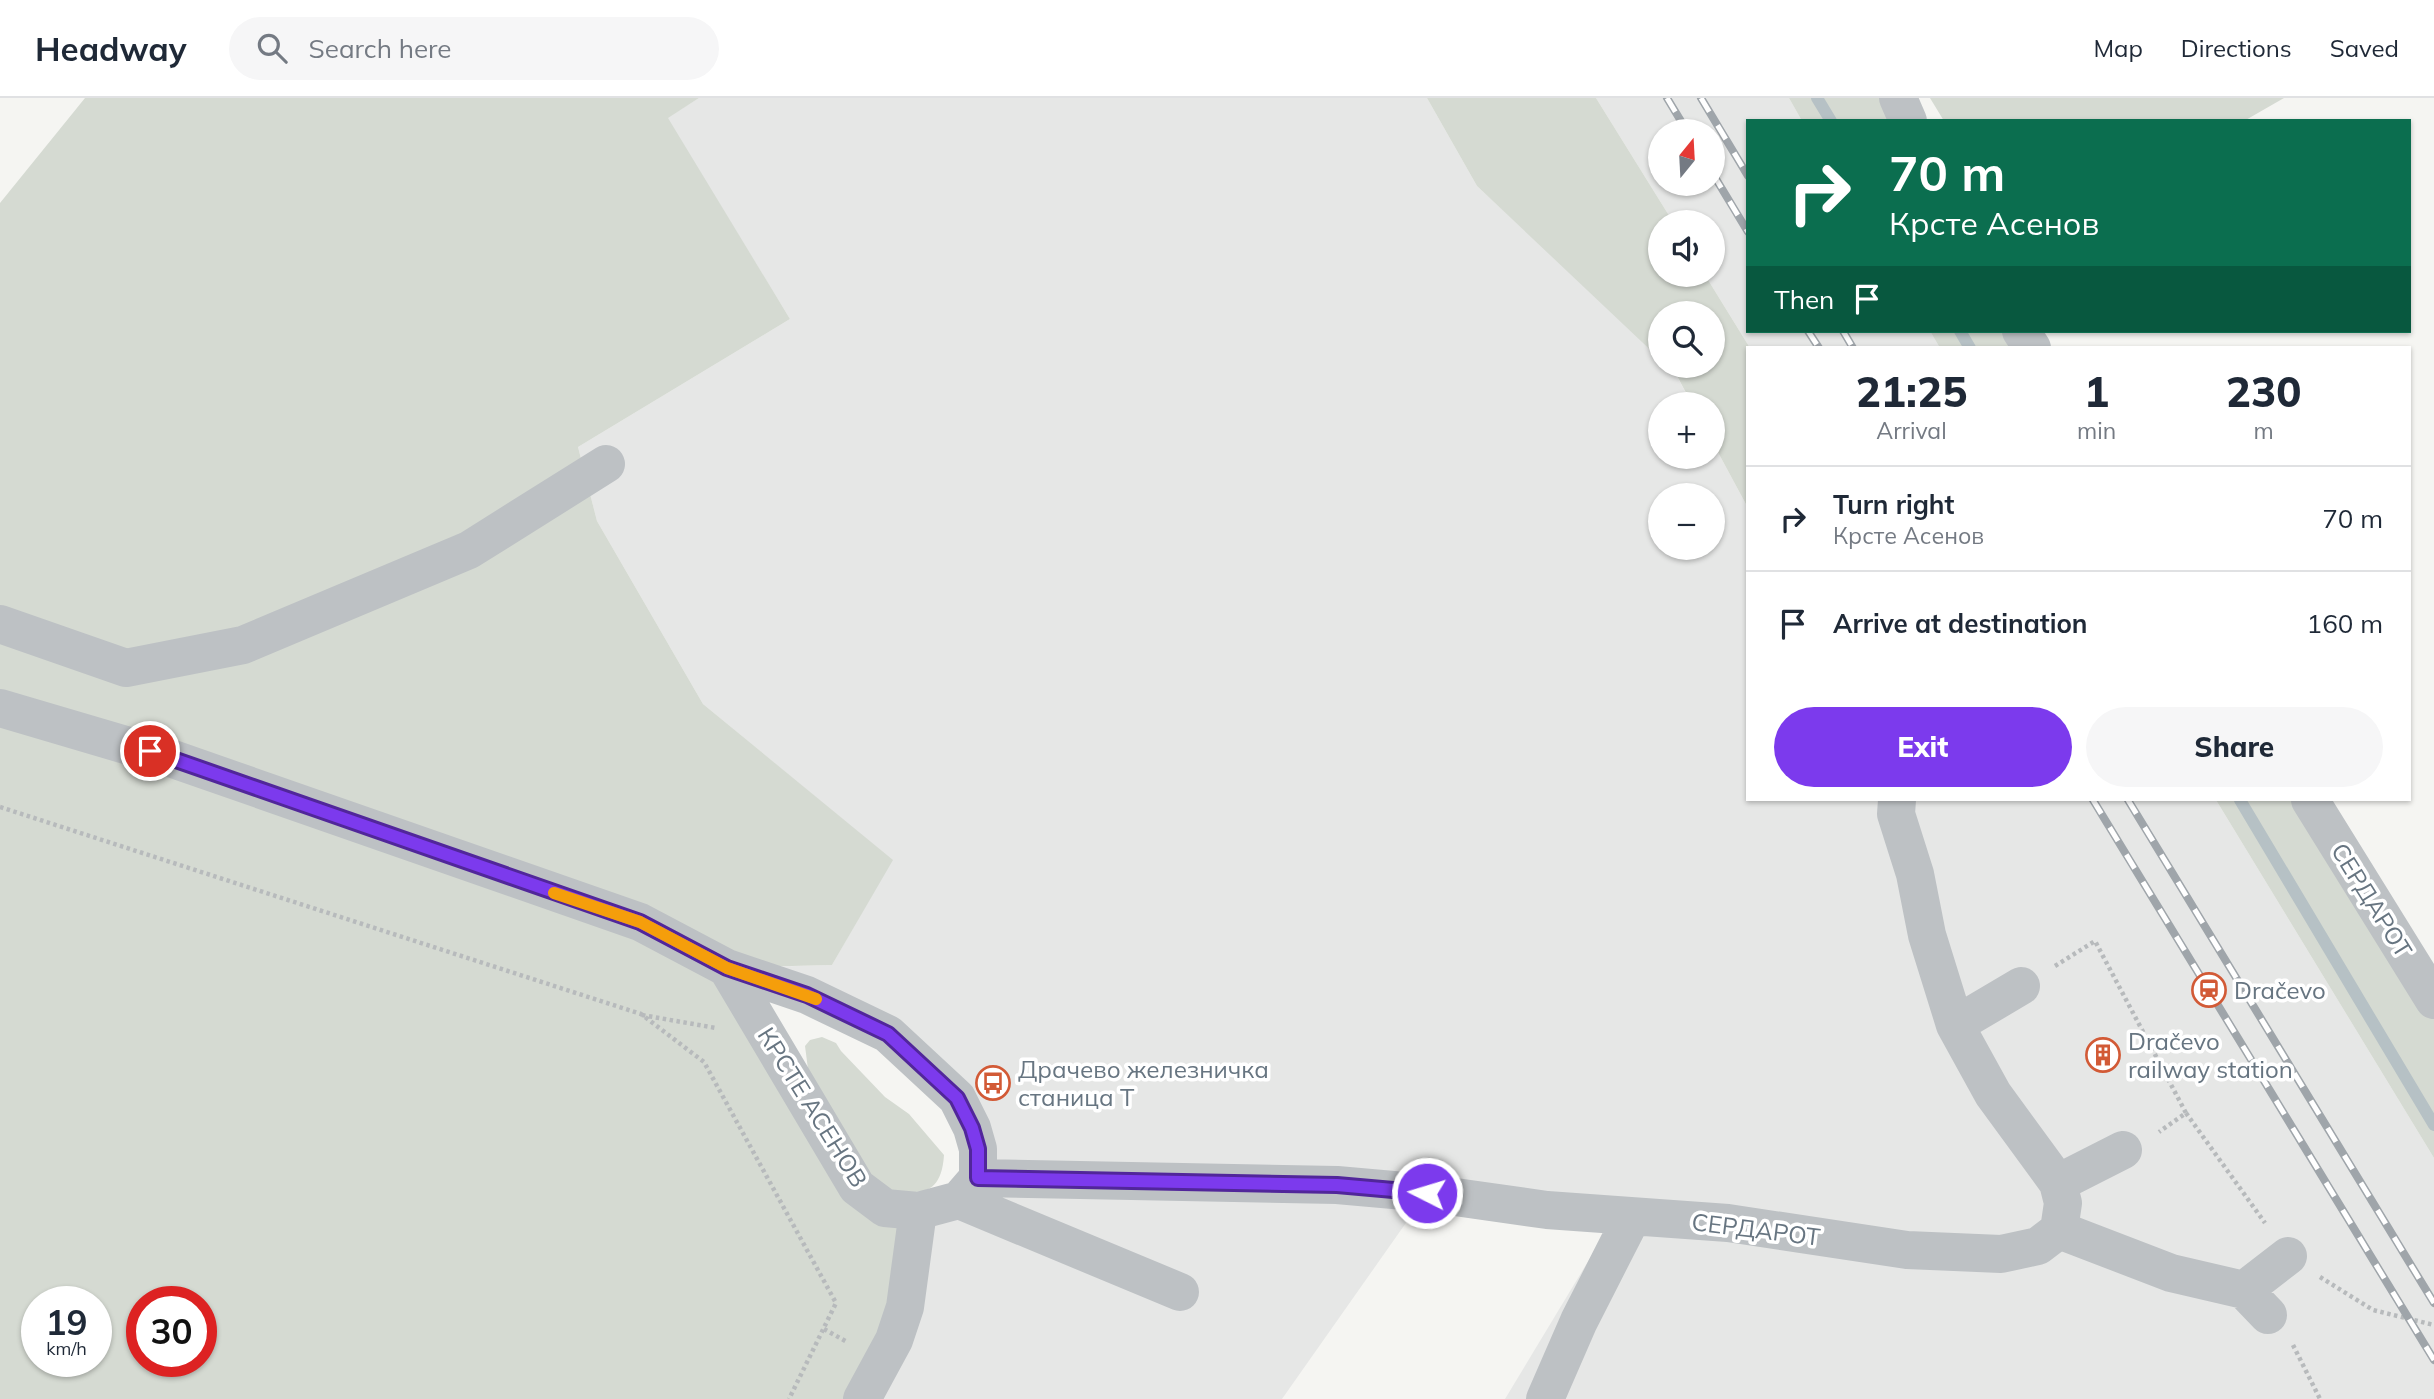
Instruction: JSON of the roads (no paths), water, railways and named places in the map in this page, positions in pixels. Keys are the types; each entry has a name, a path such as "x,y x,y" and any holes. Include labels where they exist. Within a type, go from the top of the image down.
{"street":[{"path":"1898,98 1907,119"},
{"path":"0,624 126,668 243,645 469,550 606,464"},
{"name":"КРСТЕ АСЕНОВ","path":"0,708 173,759 640,922 727,968 807,995 888,1034 957,1098 972,1128 978,1149 968,1189 918,1211 885,1208 857,1187 727,968"},
{"path":"1897,801 1896,814 1915,874 1927,935 1955,1025 1993,1094 2058,1184 2063,1203 2059,1230 2256,1303 2288,1256"},
{"name":"СЕРДАРОТ","path":"2311,801 2434,1000"},
{"path":"1955,1025 2021,986"},
{"path":"2058,1184 2139,1142"},
{"name":"СЕРДАРОТ","path":"968,1189 1337,1185 1427,1193 1546,1210 1728,1223 1907,1250 2001,1254 2038,1246 2059,1230"},
{"path":"968,1189 1180,1292"},
{"path":"862,1399 894,1340 905,1307 918,1211"},
{"path":"1545,1399 1579,1321 1632,1217"}],"waterway":[{"path":"1817,98 1830,119"},
{"path":"1961,333 1969,346"},
{"path":"2241,801 2434,1125"}],"railway":[{"path":"1667,98 1680,119"},
{"path":"1701,98 1746,173"},
{"path":"1726,196 1746,229"},
{"path":"1809,333 1818,346"},
{"path":"1844,333 1852,346"},
{"path":"2094,801 2434,1360"},
{"path":"2129,801 2434,1303"}],"place":[{"name":"Dračevo","path":"2209,990"},
{"name":"Dračevo railway station","path":"2103,1055"},
{"name":"Драчево железничка станица Т","path":"993,1083"}]}
